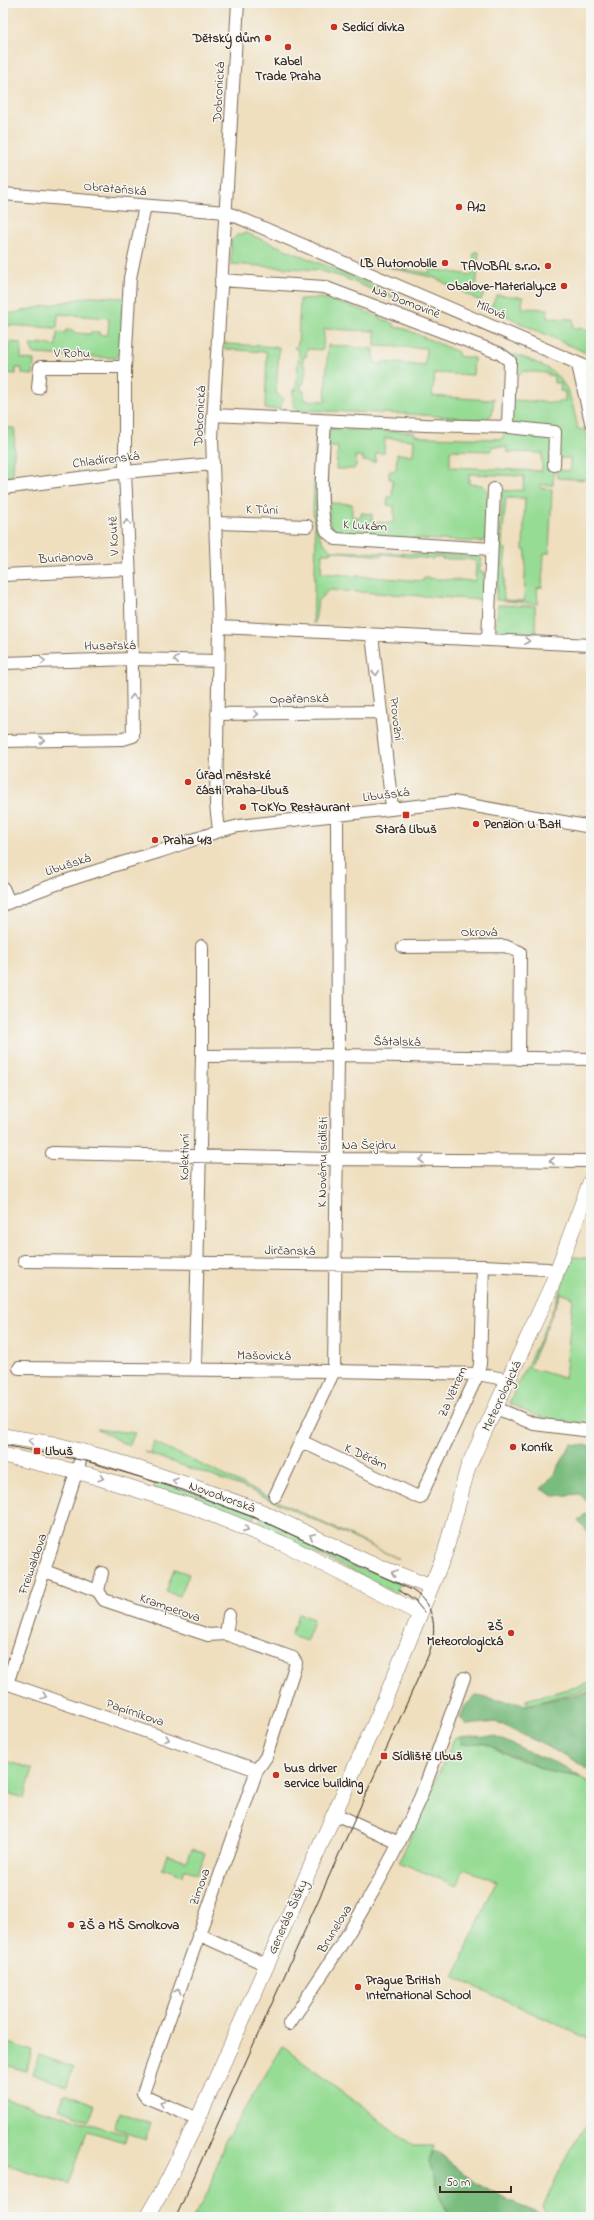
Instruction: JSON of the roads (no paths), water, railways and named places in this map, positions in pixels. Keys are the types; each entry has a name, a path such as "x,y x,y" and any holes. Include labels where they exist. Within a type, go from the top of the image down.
{"main road":[{"name":"Meteorologická","path":"419,1613 451,1536 466,1472 509,1380 556,1272 591,1180"},
{"name":"Novodvorská","path":"3,1436 48,1443 124,1463 260,1511 369,1563 431,1587"},
{"name":"Novodvorská","path":"3,1455 77,1472 196,1508 284,1544 419,1613"},
{"name":"Generála Šišky","path":"147,2217 167,2182 198,2119 335,1814 419,1613"}],"street":[{"name":"Dobronická","path":"218,830 216,805 219,627 217,523 212,464 238,3"},
{"name":"Obrataňská","path":"3,194 226,212"},
{"name":"V Koutě","path":"3,741 123,739 133,736 132,659 125,472 125,367 130,278 145,206"},
{"name":"Mílová","path":"226,212 477,319 578,365 591,369"},
{"name":"Na Domovině","path":"222,280 324,287 499,353 510,361 508,427"},
{"path":"578,365 591,422"},
{"name":"V Rohu","path":"38,388 40,367 125,367"},
{"path":"214,415 325,421 508,427 555,432 554,465"},
{"name":"K Lukám","path":"325,421 322,505 324,526 327,533 336,538 491,549"},
{"name":"Chladírenská","path":"3,488 125,472 212,464"},
{"path":"488,640 494,489"},
{"name":"K Tůni","path":"217,523 307,526"},
{"name":"Burianova","path":"3,575 129,569"},
{"path":"219,627 591,645"},
{"name":"Provozní","path":"372,635 392,807"},
{"name":"Husařská","path":"3,663 132,659 218,661"},
{"name":"Opařanská","path":"217,714 380,712"},
{"name":"Libušská","path":"6,903 61,882 171,848 218,830 239,826 392,807 453,802 483,806 591,827"},
{"name":"K Novému sídlišti","path":"275,1496 334,1371 338,1055 337,815"},
{"path":"3,888 6,903"},
{"name":"Kolektivní","path":"195,1368 202,1056 202,946"},
{"name":"Okrová","path":"403,947 505,946 520,952 519,1059"},
{"name":"Šátalská","path":"202,1056 338,1055 591,1059"},
{"name":"Na Šejdru","path":"52,1153 336,1159 591,1161"},
{"name":"Jirčanská","path":"24,1261 335,1266 483,1266 548,1269 556,1272"},
{"name":"Za Větrem","path":"420,1498 478,1374 480,1364 483,1266"},
{"name":"Mašovická","path":"19,1368 195,1368 478,1374 509,1380"},
{"path":"496,1408 534,1424 591,1431"},
{"name":"K Děrám","path":"301,1442 420,1498"},
{"name":"Freiwaldova","path":"5,1683 45,1571 83,1452"},
{"name":"Kramperova","path":"45,1571 98,1591 104,1600 208,1636 226,1634 293,1658"},
{"path":"98,1591 102,1573"},
{"path":"226,1634 229,1615"},
{"name":"Zimova","path":"198,2119 146,2097 143,2093 257,1770 266,1756 296,1663 293,1658"},
{"name":"Brunelova","path":"289,2024 354,1927 398,1843 426,1782 464,1678"},
{"name":"Papírníkova","path":"5,1683 257,1770"},
{"path":"335,1814 398,1843"},
{"path":"198,1934 267,1964"}],"tram line":[{"path":"3,1445 86,1461 183,1490 260,1520 412,1590 420,1596 426,1604 433,1620 433,1637 428,1656 176,2217"},
{"path":"399,1590 415,1601 424,1612"}],"place":[{"name":"Sedící dívka","path":"334,27"},
{"name":"Dětský dům","path":"268,38"},
{"name":"Kabel Trade Praha","path":"288,47"},
{"name":"A12","path":"459,207"},
{"name":"LB Automobile","path":"445,263"},
{"name":"TAVOBAL s.r.o.","path":"548,266"},
{"name":"Obalove-Materialy.cz","path":"564,286"},
{"name":"Úřad městské části Praha-Libuš","path":"188,782"},
{"name":"TOKYO Restaurant","path":"243,807"},
{"name":"Stará Libuš","path":"406,815"},
{"name":"Penzion U Bati","path":"476,824"},
{"name":"Praha 413","path":"155,840"},
{"name":"Kontík","path":"513,1447"},
{"name":"Libuš","path":"37,1451"},
{"name":"ZŠ Meteorologická","path":"511,1633"},
{"name":"Sídliště Libuš","path":"384,1756"},
{"name":"bus driver service building","path":"276,1775"},
{"name":"ZŠ a MŠ Smolkova","path":"71,1925"},
{"name":"Prague British International School","path":"358,1987"}]}
